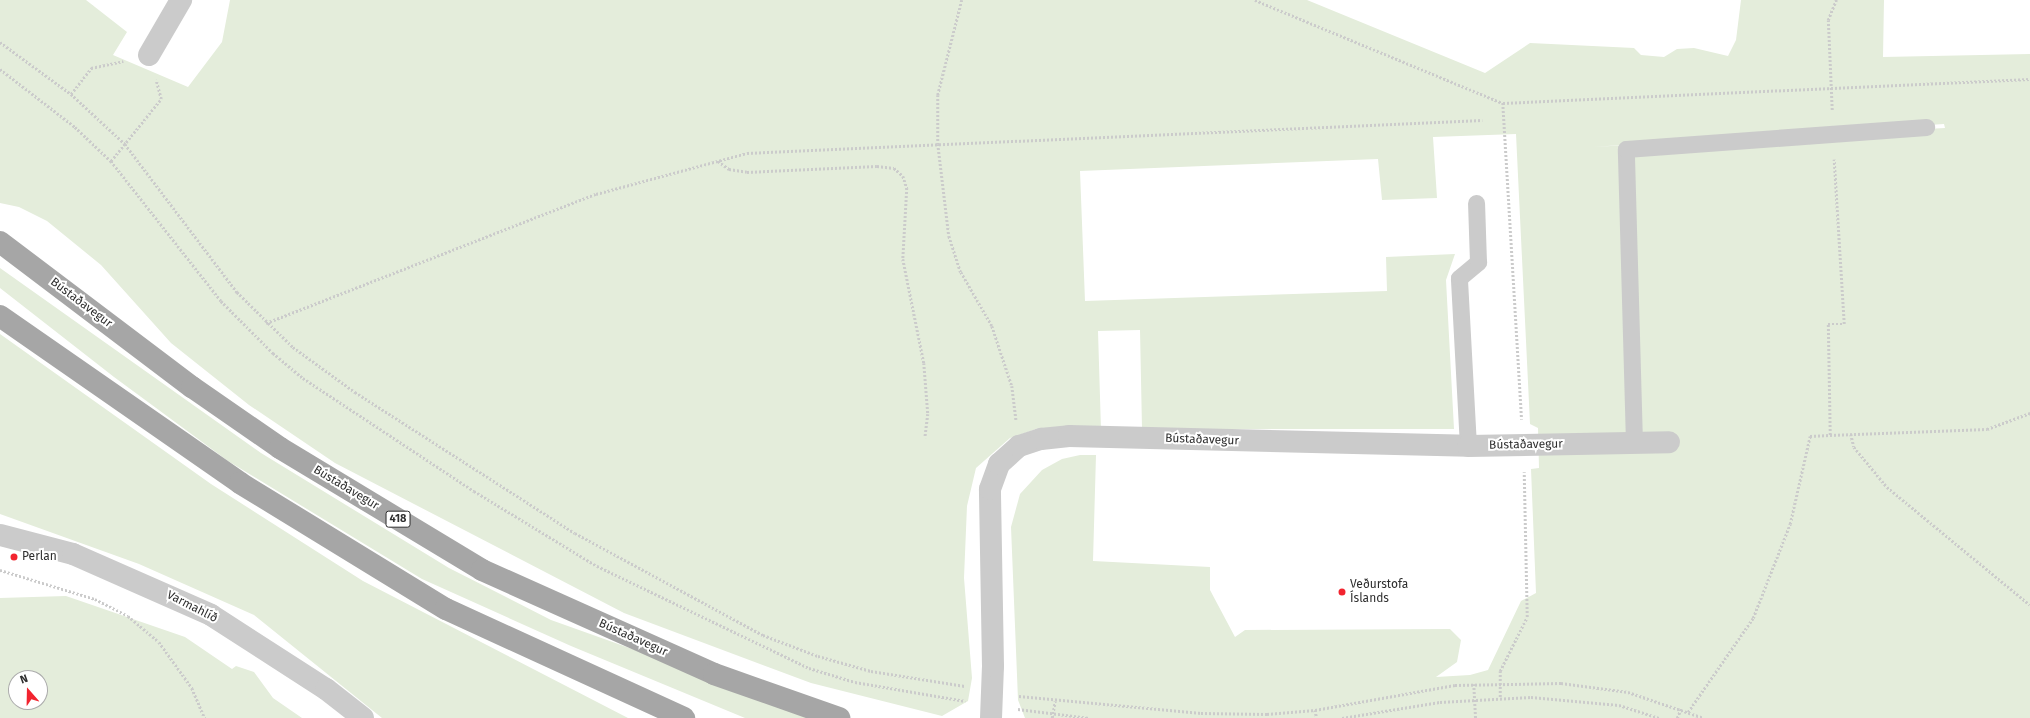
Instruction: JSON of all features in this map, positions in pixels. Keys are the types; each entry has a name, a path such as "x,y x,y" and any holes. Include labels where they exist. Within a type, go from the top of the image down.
{"main road":[{"name":"Bústaðavegur","path":"0,242 192,387 280,448 482,570 714,674 839,718"},
{"path":"0,316 240,482 446,609 684,718"}],"street":[{"path":"149,54 181,0"},
{"name":"Bústaðavegur","path":"991,718 993,666 990,489 999,464 1019,446 1041,439 1069,436 1468,446 1669,442"},
{"name":"Varmahlíð","path":"0,535 73,554 211,615 326,689 363,718"}],"lane":[{"path":"1634,443 1626,149 1926,127"},
{"path":"1468,446 1459,278 1478,262 1476,203"}],"path":[{"path":"962,0 952,32 938,95 938,144 949,236 961,272 992,326 1012,386 1019,446"},
{"path":"1830,435 1828,324 1844,324 1832,134 1828,20 1836,0"},
{"path":"0,42 71,94 125,144 206,255 266,323 355,392 508,492 696,600 763,635 818,656 871,671 973,687"},
{"path":"71,94 92,68 149,54 161,99 111,160"},
{"path":"0,69 75,127 111,160 204,279 250,333 303,378 474,491 597,566 809,668 855,682 970,702"},
{"path":"1503,103 2030,79"},
{"path":"266,323 596,194 747,153 1482,120"},
{"path":"718,161 729,170 748,172 877,166 894,168 903,176 907,188 903,259 924,363 928,414 925,438"},
{"path":"1688,712 1753,618 1790,524 1810,436 1987,429 2030,413"},
{"path":"1851,434 1854,447 1887,487 2030,605"},
{"path":"0,570 95,599 128,616 159,642 192,688 205,718"},
{"path":"1016,695 1055,701 1201,713 1267,714 1315,710 1474,684 1561,683 1628,692 1704,718"},
{"path":"1474,684 1476,718"},
{"path":"1342,718 1475,699 1569,700 1618,706 1659,718"},
{"path":"1052,716 1055,701"},
{"path":"1011,707 1052,716 1089,718"},
{"path":"1677,718 1681,709"},
{"path":"1315,710 1317,718"}],"green space":[{"path":"0,0 86,0 127,32 113,55 188,87 222,42 230,0 1307,0 1485,73 1530,43 1634,48 1641,55 1664,57 1677,49 1694,48 1728,56 1736,40 1741,0 1884,0 1883,57 2030,54 2030,718 1025,718 1018,700 1011,527 1020,494 1042,470 1062,459 1080,455 1096,455 1093,561 1210,567 1210,590 1235,637 1245,630 1450,629 1461,640 1457,662 1436,677 1470,675 1488,670 1521,601 1536,593 1531,469 1539,468 1538,428 1530,424 1516,134 1433,137 1437,198 1382,200 1378,159 1080,171 1085,301 1387,291 1386,257 1455,254 1446,280 1454,429 1142,429 1140,330 1098,331 1101,430 1039,428 1010,438 976,468 967,506 964,578 972,678 968,701 942,716 811,683 624,613 335,463 249,405 171,343 101,265 47,221 19,207 0,203","holes":["1944,124 1945,128 1592,147"]},
{"path":"0,268 261,453 449,568 551,620 826,718 745,718 571,646 422,579 228,461 114,377 0,288"},
{"path":"0,334 211,484 363,581 628,718 382,718 254,615 139,564 0,514"},
{"path":"66,596 185,637 232,669 236,666 254,672 273,698 302,718 0,718 0,598"}],"place":[{"name":"Perlan","path":"14,557"},
{"name":"Veðurstofa Íslands","path":"1342,592"}]}
